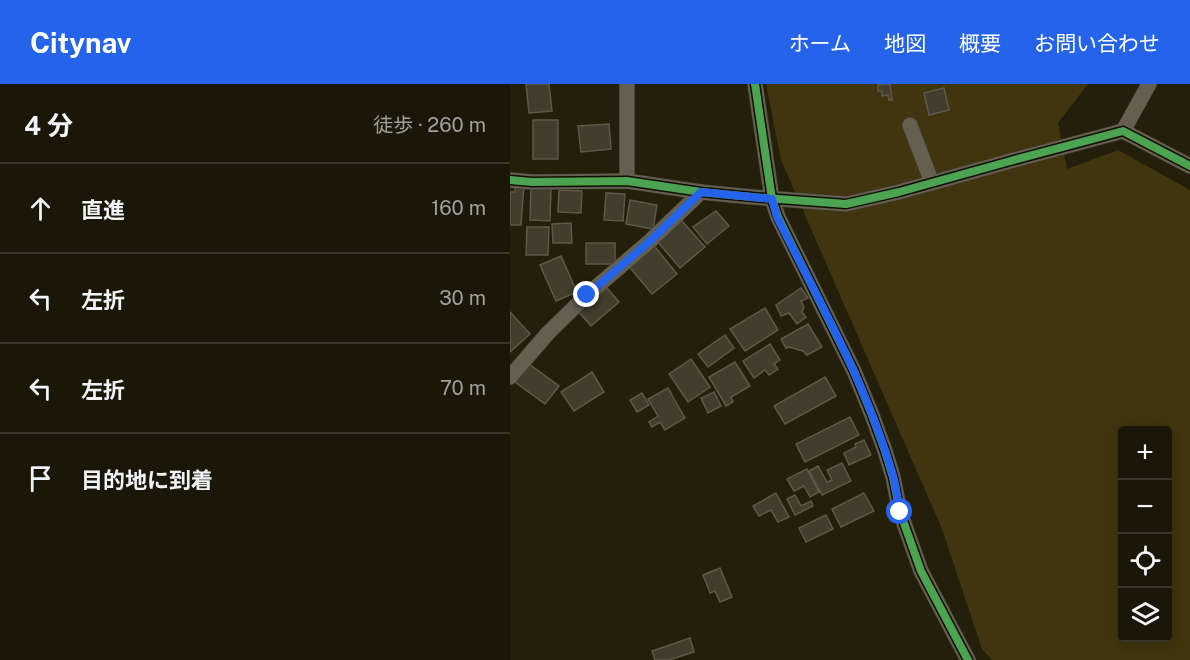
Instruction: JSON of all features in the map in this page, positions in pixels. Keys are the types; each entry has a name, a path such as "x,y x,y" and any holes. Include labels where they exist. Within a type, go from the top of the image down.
{"street":[{"path":"627,84 627,181"},
{"path":"754,84 772,199 777,217 854,371 893,477 900,512 921,571 968,660"},
{"path":"1123,131 1149,84"},
{"path":"910,125 932,183"},
{"path":"510,180 532,182 627,181 701,192 846,204 899,192 1123,131 1190,166"},
{"path":"510,376 548,333 587,295 650,241 701,192"}],"shaded area":[{"path":"766,84 1088,84 1058,123 1067,169 1118,150 1190,190 1190,660 992,660 982,649 942,529 781,160"}],"building":[{"path":"526,84 549,84 552,111 529,113"},
{"path":"890,84 892,100 889,100 888,95 882,96 882,91 878,91 878,85"},
{"path":"944,88 949,110 929,115 924,93"},
{"path":"533,120 558,120 558,159 533,159"},
{"path":"609,124 611,149 581,152 578,126"},
{"path":"515,184 524,184 521,225 510,225 510,192 515,192"},
{"path":"531,187 551,187 550,221 530,220"},
{"path":"559,190 582,191 581,213 558,212"},
{"path":"606,193 625,194 623,221 604,220"},
{"path":"630,200 657,205 653,229 626,224"},
{"path":"716,211 729,226 707,244 693,227"},
{"path":"682,221 705,247 680,268 657,241"},
{"path":"571,223 572,243 553,243 552,224"},
{"path":"527,227 549,227 548,255 526,255"},
{"path":"586,243 615,243 615,264 586,264"},
{"path":"652,243 677,274 652,294 627,264"},
{"path":"561,256 577,292 556,301 540,265"},
{"path":"607,288 619,302 591,326 578,311"},
{"path":"801,288 808,298 801,301 804,307 802,312 806,317 797,324 789,313 781,316 776,305"},
{"path":"765,308 778,330 745,351 730,329"},
{"path":"510,312 530,334 510,352"},
{"path":"808,324 822,347 807,355 803,351 786,348 781,339"},
{"path":"725,335 734,348 708,367 698,354"},
{"path":"770,344 780,360 774,364 778,369 769,375 765,370 754,378 743,361"},
{"path":"691,359 710,387 688,402 669,374"},
{"path":"735,362 750,386 731,397 733,402 726,406 709,377"},
{"path":"529,364 559,386 545,404 515,382"},
{"path":"592,372 604,392 574,411 561,392"},
{"path":"825,377 836,396 785,424 774,406"},
{"path":"668,388 685,418 665,430 660,422 652,427 649,422 658,416 648,399"},
{"path":"714,392 721,406 708,413 701,398"},
{"path":"642,393 649,405 637,412 630,400"},
{"path":"850,417 859,435 805,462 796,444"},
{"path":"864,440 871,455 849,465 844,453"},
{"path":"842,463 851,481 822,495 809,471 818,466 827,482 832,480 827,470"},
{"path":"807,469 819,492 810,497 804,486 794,491 787,479"},
{"path":"776,493 789,517 778,522 771,510 759,516 753,506"},
{"path":"864,493 874,511 841,527 832,509"},
{"path":"795,495 801,506 811,501 813,506 795,515 787,499"},
{"path":"826,515 833,529 806,542 799,528"},
{"path":"720,568 732,597 720,602 715,591 710,593 703,575"},
{"path":"690,638 694,652 669,660 655,660 652,651"}],"cycle path":[{"path":"755,84 772,199 778,217 854,371 885,451 900,512 921,571 968,660"},
{"path":"510,180 532,182 627,181 701,192 846,204 899,192 1123,131 1190,166"}],"route":[{"path":"587,295 650,241 701,192 772,199 777,217 854,371 872,415 893,477 900,512"}]}
